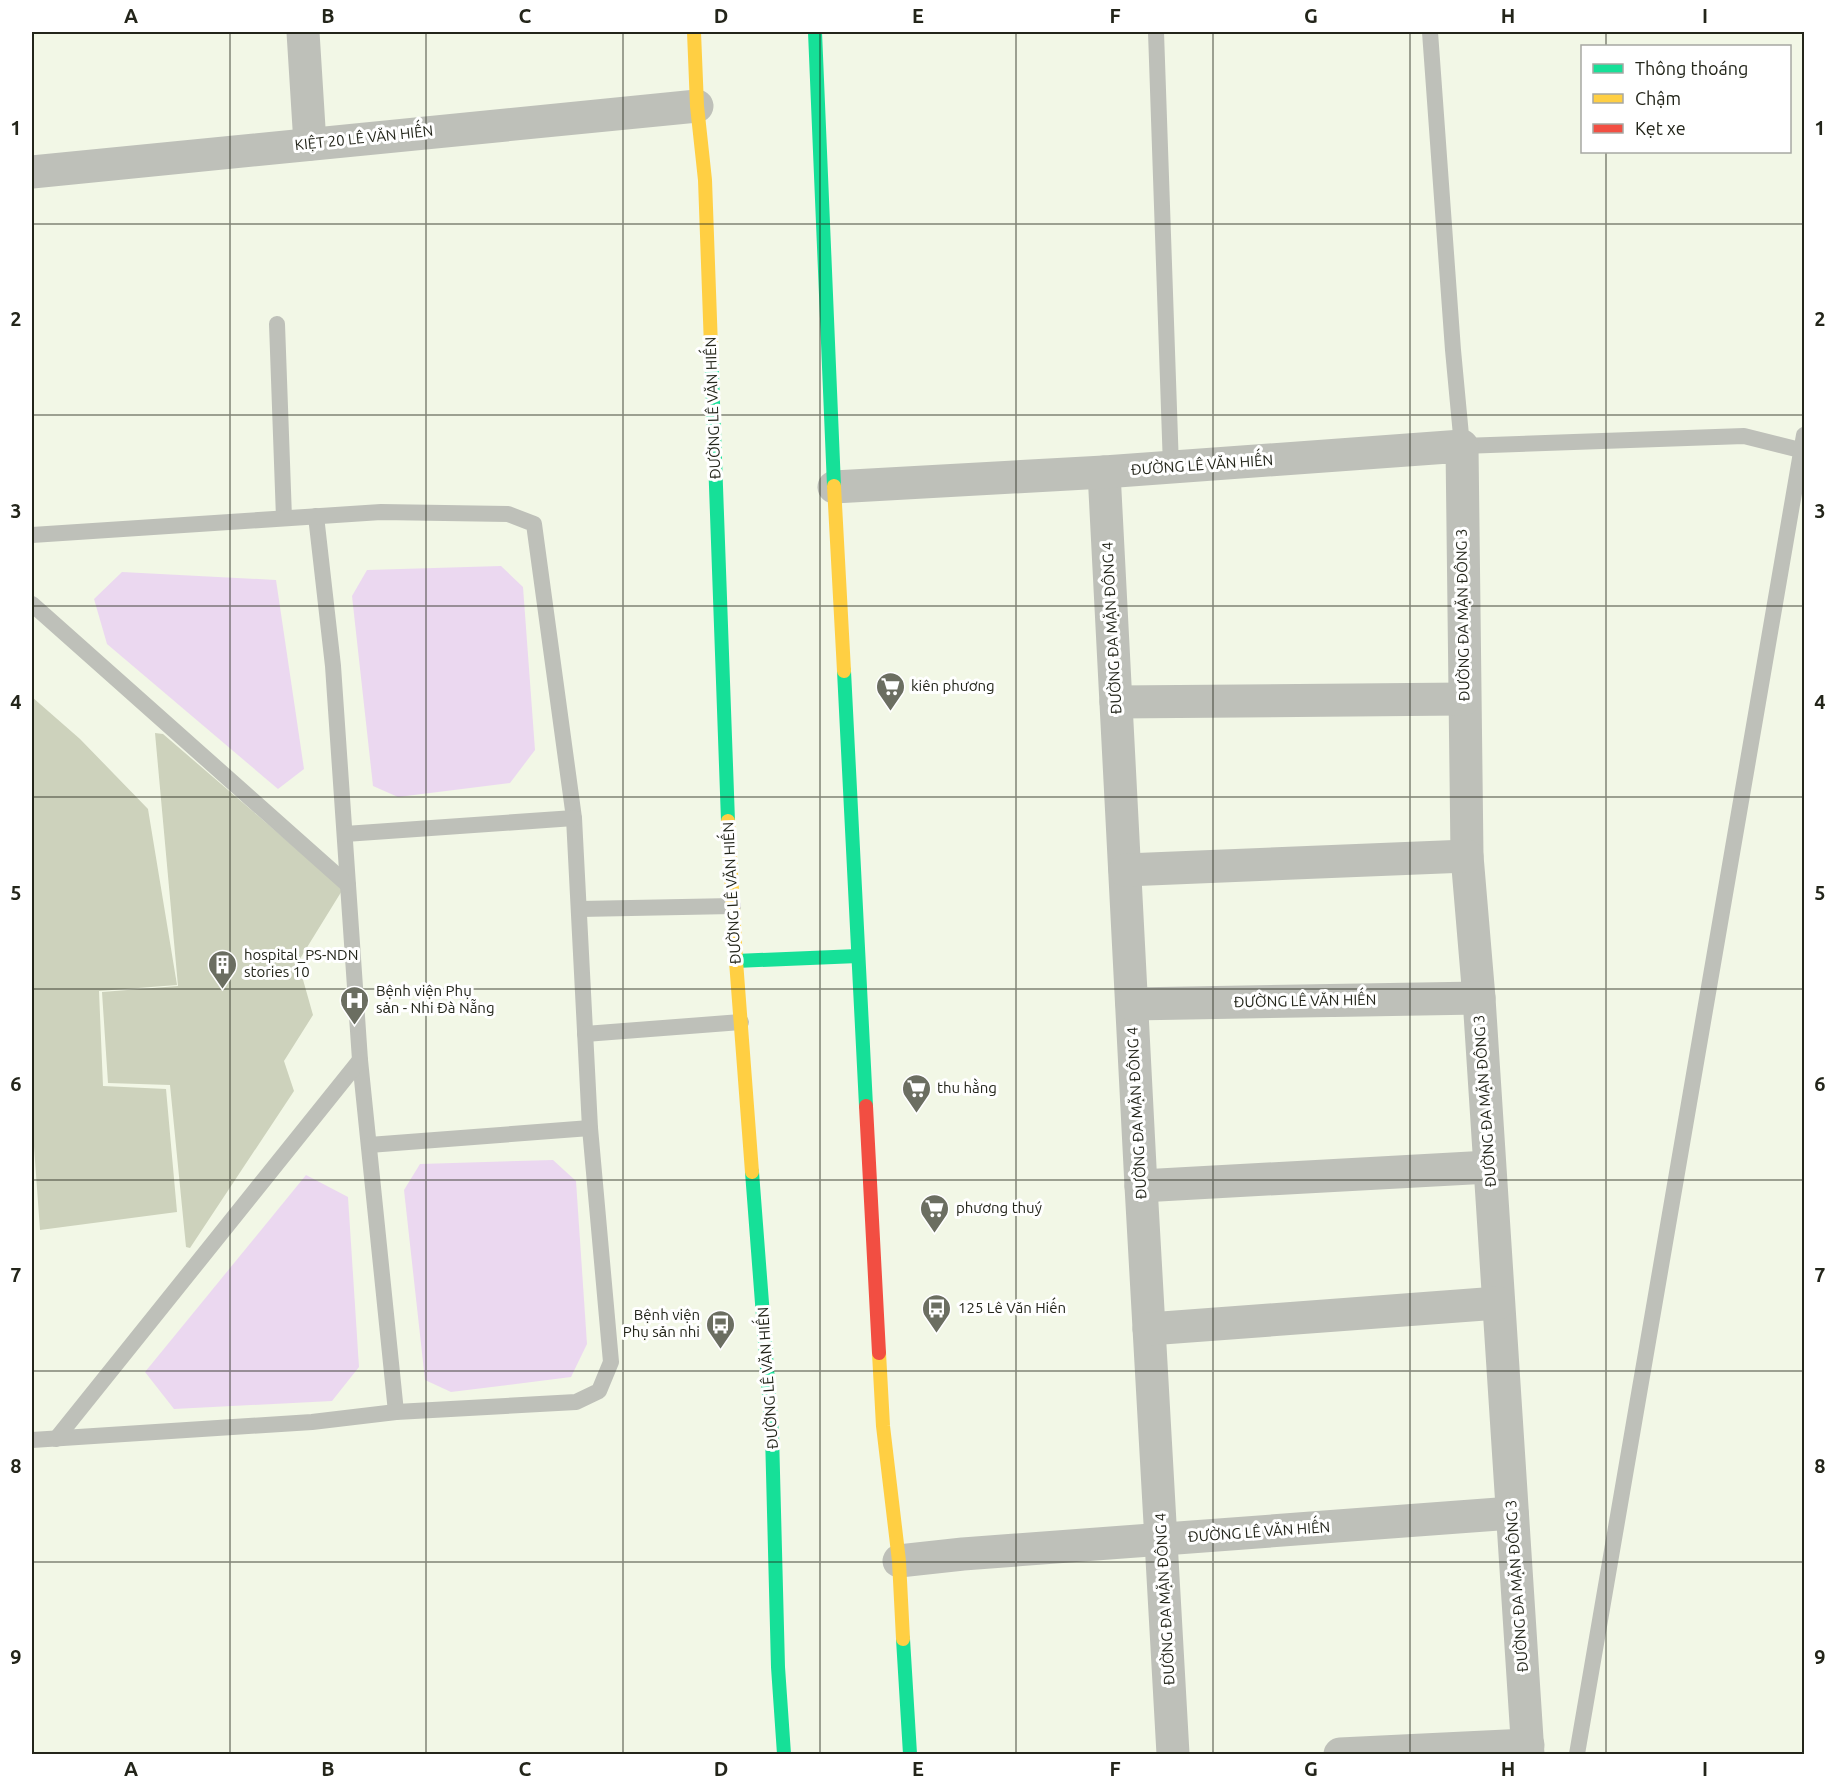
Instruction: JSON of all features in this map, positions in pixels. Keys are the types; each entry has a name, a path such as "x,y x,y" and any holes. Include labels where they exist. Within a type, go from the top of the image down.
{"main road":[{"name":"ĐƯỜNG LÊ VĂN HIẾN","path":"694,32 697,106 705,180 728,815 736,961 772,1434 778,1667 784,1755"},
{"path":"814,32 834,487 883,1426 899,1561 910,1755"},
{"path":"736,961 858,956"}],"street":[{"path":"303,32 310,144"},
{"name":"KIỆT 20 LÊ VĂN HIẾN","path":"32,172 697,106"},
{"name":"ĐƯỜNG LÊ VĂN HIẾN","path":"834,487 1104,472 1462,446"},
{"name":"ĐƯỜNG ĐA MẶN ĐÔNG 3","path":"1462,446 1467,856 1479,998 1528,1750"},
{"name":"ĐƯỜNG ĐA MẶN ĐÔNG 4","path":"1104,472 1173,1755"},
{"path":"1116,702 1464,699"},
{"path":"1125,870 1467,856"},
{"name":"ĐƯỜNG LÊ VĂN HIẾN","path":"1132,1004 1479,998"},
{"path":"1141,1186 1489,1167"},
{"path":"1149,1329 1498,1303"},
{"name":"ĐƯỜNG LÊ VĂN HIẾN","path":"899,1561 963,1554 1512,1513"},
{"path":"1340,1755 1528,1750"}],"lane":[{"path":"1156,32 1171,467"},
{"path":"1430,32 1462,446 1744,436 1804,445 1577,1755"},
{"path":"277,324 284,518"},
{"path":"32,535 381,512 508,514 534,524 574,818 590,1128 611,1362 598,1391 576,1402 396,1412 312,1422 32,1440"},
{"path":"316,516 333,666 360,1060 396,1412"},
{"path":"32,604 348,885"},
{"path":"345,834 574,818"},
{"path":"580,909 733,906"},
{"path":"585,1035 741,1022"},
{"path":"56,1439 360,1060"},
{"path":"369,1145 590,1128"}],"shaded area":[{"path":"501,566 523,587 535,750 510,783 398,797 373,786 352,596 367,570"},
{"path":"122,572 276,580 304,769 278,789 107,644 94,599"},
{"path":"553,1160 576,1181 587,1344 571,1377 451,1392 425,1380 404,1190 420,1164"},
{"path":"306,1175 348,1197 359,1367 332,1401 174,1409 145,1372"}],"building":[{"path":"32,697 80,739 148,809 177,985 99,991 103,1086 166,1089 177,1212 40,1230 32,1119"},
{"name":"hospital_PS-NDN stories 10","path":"155,733 163,734 343,889 298,962 313,1015 284,1061 294,1091 190,1248 186,1247 170,1085 108,1083 102,992 178,986"}],"traffic: fast":[{"path":"815,32 834,486"},
{"path":"711,347 728,821"},
{"path":"844,671 866,1106"},
{"path":"736,961 858,956"},
{"path":"752,1172 772,1434 778,1667 784,1754"},
{"path":"903,1639 910,1754"}],"traffic: slow":[{"path":"694,32 697,106 705,180 711,347"},
{"path":"834,486 844,671"},
{"path":"728,821 752,1172"},
{"path":"879,1353 883,1426 899,1561 903,1639"}],"traffic: jam":[{"path":"866,1106 879,1353"}],"place":[{"name":"kiên phương","path":"890,712"},
{"name":"hospital_PS-NDN stories 10","path":"223,990"},
{"name":"Bệnh viện Phụ sản - Nhi Đà Nẵng","path":"355,1026"},
{"name":"thu hằng","path":"916,1114"},
{"name":"phương thuý","path":"935,1234"},
{"name":"125 Lê Văn Hiến","path":"937,1334"},
{"name":"Bệnh viện Phụ sản nhi","path":"721,1350"}]}
